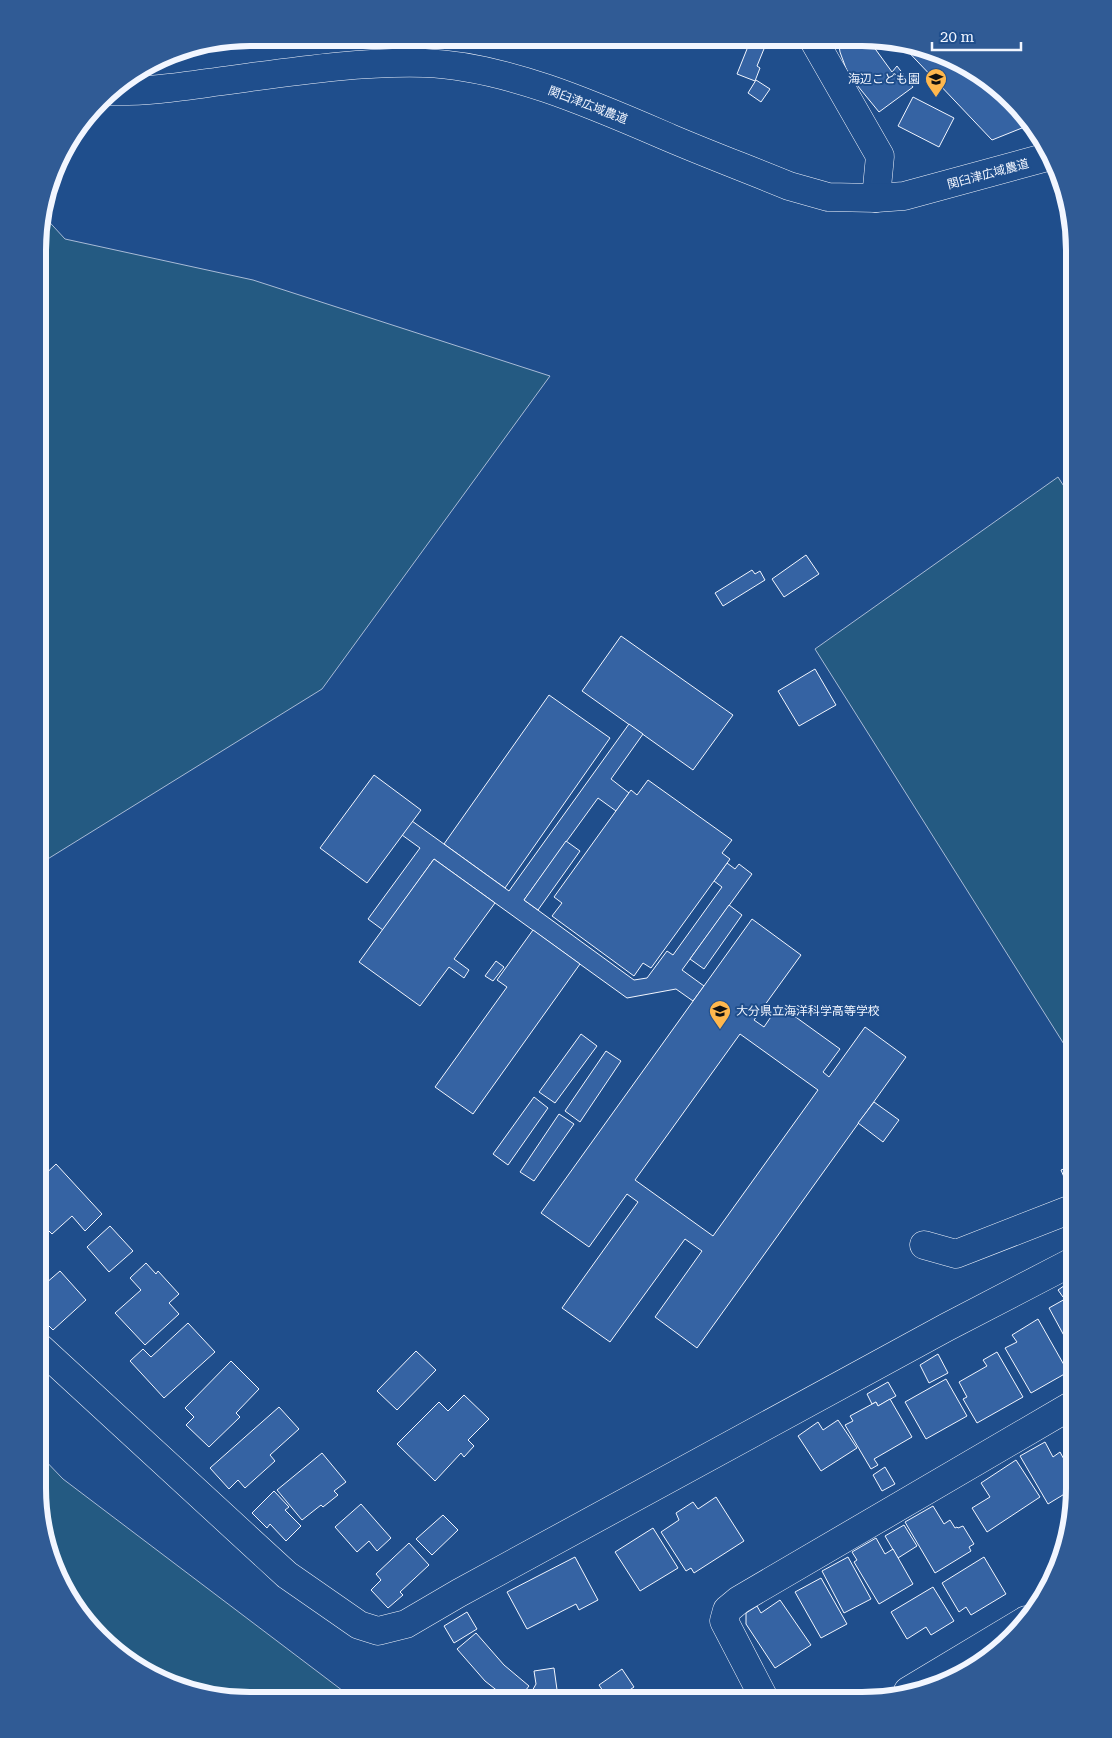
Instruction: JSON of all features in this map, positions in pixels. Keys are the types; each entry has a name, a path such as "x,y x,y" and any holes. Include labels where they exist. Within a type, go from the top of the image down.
{"street":[{"path":"821,46 880,156 876,198"},
{"name":"関臼津広域農道","path":"123,91 168,89 331,67 388,63 428,63 464,68 505,76 552,90 790,186 828,196 876,198 904,196 1044,158"},
{"path":"924,1245 956,1254 1066,1211"},
{"path":"46,1353 287,1575 359,1625 378,1631 406,1624 459,1593 929,1336 1066,1266"},
{"path":"761,1692 724,1621 727,1610 739,1600 1066,1409"},
{"path":"922,1683 1006,1632"}],"shaded area":[{"path":"48,221 65,239 253,280 550,376 322,689 46,860 46,250"},
{"path":"1058,477 1066,490 1066,1047 815,649"},
{"path":"46,1461 63,1479 344,1692 250,1692 210,1688 160,1671 126,1650 88,1612 67,1578 57,1553 48,1514"}],"building":[{"path":"748,46 765,46 757,66 760,68 755,81 737,74"},
{"path":"839,46 874,47 892,72 897,66 913,87 879,112 848,74"},
{"path":"908,51 952,67 986,88 1006,106 1025,127 992,140"},
{"path":"756,80 770,89 761,102 748,93"},
{"path":"913,97 954,118 939,147 898,126"},
{"path":"806,555 819,574 784,597 772,579"},
{"path":"752,570 755,574 760,571 765,580 723,606 715,593"},
{"path":"621,636 733,715 693,770 582,691"},
{"path":"815,669 836,705 799,726 778,691"},
{"path":"549,695 610,738 505,888 444,844"},
{"path":"629,724 643,734 611,779 629,793 616,811 598,798 524,900 634,980 647,978 667,951 673,955 722,887 714,881 727,863 735,869 739,864 752,874 682,970 704,986 693,1001 676,989 627,998 434,859 383,930 368,919 420,848 402,835 412,821 509,891"},
{"path":"374,775 421,810 367,883 320,848"},
{"path":"648,780 732,840 722,853 730,859 651,968 643,963 634,976 552,916 562,903 554,897 631,790 637,795"},
{"path":"566,841 580,851 538,910 524,900"},
{"path":"434,859 495,903 454,959 469,970 464,978 449,967 420,1006 359,962"},
{"path":"729,905 742,915 704,969 690,959"},
{"path":"752,919 801,955 754,1020 764,1027 779,1005 840,1049 823,1072 829,1077 865,1027 906,1057 697,1348 655,1317 702,1251 685,1239 610,1342 562,1308 638,1202 627,1194 589,1247 541,1213","holes":["740,1034 818,1090 713,1236 635,1180"]},
{"path":"533,930 580,964 473,1114 435,1087 507,987 497,980"},
{"path":"496,961 504,967 493,981 485,976"},
{"path":"581,1034 597,1046 555,1103 539,1092"},
{"path":"606,1051 621,1061 580,1122 565,1111"},
{"path":"534,1097 548,1108 508,1165 493,1154"},
{"path":"874,1102 899,1120 883,1142 858,1123"},
{"path":"559,1114 574,1124 534,1181 520,1172"},
{"path":"56,1164 102,1214 85,1231 72,1216 52,1234 46,1228 46,1173"},
{"path":"1066,1168 1066,1182 1061,1170"},
{"path":"110,1226 133,1251 109,1272 87,1247"},
{"path":"146,1263 156,1274 158,1271 179,1294 169,1303 179,1314 145,1345 115,1313 141,1290 130,1278"},
{"path":"60,1271 86,1300 53,1330 46,1323 46,1283"},
{"path":"1066,1284 1066,1295 1063,1297 1058,1290"},
{"path":"1066,1298 1066,1339 1049,1308"},
{"path":"1038,1319 1066,1368 1066,1373 1031,1393 1005,1348 1017,1342 1012,1335"},
{"path":"188,1323 215,1352 164,1398 130,1361 143,1349 151,1357"},
{"path":"416,1351 436,1370 397,1410 377,1391"},
{"path":"997,1352 1023,1397 977,1423 963,1399 967,1397 959,1382 987,1366 983,1360"},
{"path":"938,1354 948,1373 929,1383 920,1365"},
{"path":"231,1361 259,1389 236,1413 240,1417 209,1447 186,1425 194,1417 185,1408"},
{"path":"946,1379 967,1416 926,1439 905,1402"},
{"path":"888,1382 896,1396 878,1406 876,1402 872,1404 867,1394"},
{"path":"464,1395 489,1419 468,1440 474,1446 464,1457 461,1453 435,1481 397,1444 439,1402 448,1411"},
{"path":"890,1399 912,1437 874,1459 878,1465 871,1469 845,1425 853,1421 850,1416 876,1402 878,1406"},
{"path":"279,1407 299,1429 270,1455 275,1461 245,1488 238,1480 229,1489 210,1468"},
{"path":"838,1420 857,1448 821,1471 798,1436 818,1422 823,1430"},
{"path":"1045,1442 1053,1457 1060,1452 1066,1463 1066,1478 1064,1479 1066,1482 1066,1493 1048,1504 1020,1456"},
{"path":"322,1453 346,1482 334,1491 338,1495 302,1520 277,1490"},
{"path":"1016,1460 1040,1497 987,1532 972,1508 990,1497 981,1483"},
{"path":"885,1467 895,1484 882,1491 873,1475"},
{"path":"274,1491 289,1507 285,1510 301,1526 286,1541 270,1524 267,1528 252,1513"},
{"path":"716,1497 744,1541 694,1573 691,1568 686,1571 661,1532 679,1520 676,1513 693,1502 698,1509"},
{"path":"361,1504 391,1538 377,1551 369,1541 357,1552 335,1527"},
{"path":"933,1506 944,1524 950,1520 955,1528 963,1526 974,1544 969,1547 971,1551 935,1573 905,1522"},
{"path":"443,1515 458,1530 432,1555 416,1539"},
{"path":"904,1525 917,1546 898,1558 885,1536"},
{"path":"653,1528 678,1568 640,1591 615,1552"},
{"path":"876,1538 885,1554 893,1549 913,1584 879,1604 854,1562 857,1560 852,1552"},
{"path":"409,1543 429,1565 400,1592 403,1595 388,1608 371,1590 381,1580 376,1574"},
{"path":"575,1557 598,1600 579,1610 576,1604 527,1629 507,1592"},
{"path":"848,1557 871,1599 844,1613 822,1571"},
{"path":"984,1557 1006,1594 971,1615 966,1607 959,1612 942,1583"},
{"path":"821,1578 847,1624 821,1638 795,1592"},
{"path":"933,1587 954,1621 931,1635 926,1627 907,1639 891,1612"},
{"path":"780,1600 811,1645 775,1668 746,1624 746,1613 757,1606 761,1613"},
{"path":"467,1612 477,1629 454,1643 444,1626"},
{"path":"476,1633 504,1665 529,1686 524,1692 499,1692 485,1681 457,1649"},
{"path":"554,1668 557,1692 532,1692 536,1684 534,1671"},
{"path":"622,1669 634,1687 627,1692 604,1692 599,1685"}],"place":[{"name":"海辺こども園","path":"936,98"},
{"name":"大分県立海洋科学高等学校","path":"720,1030"}]}
